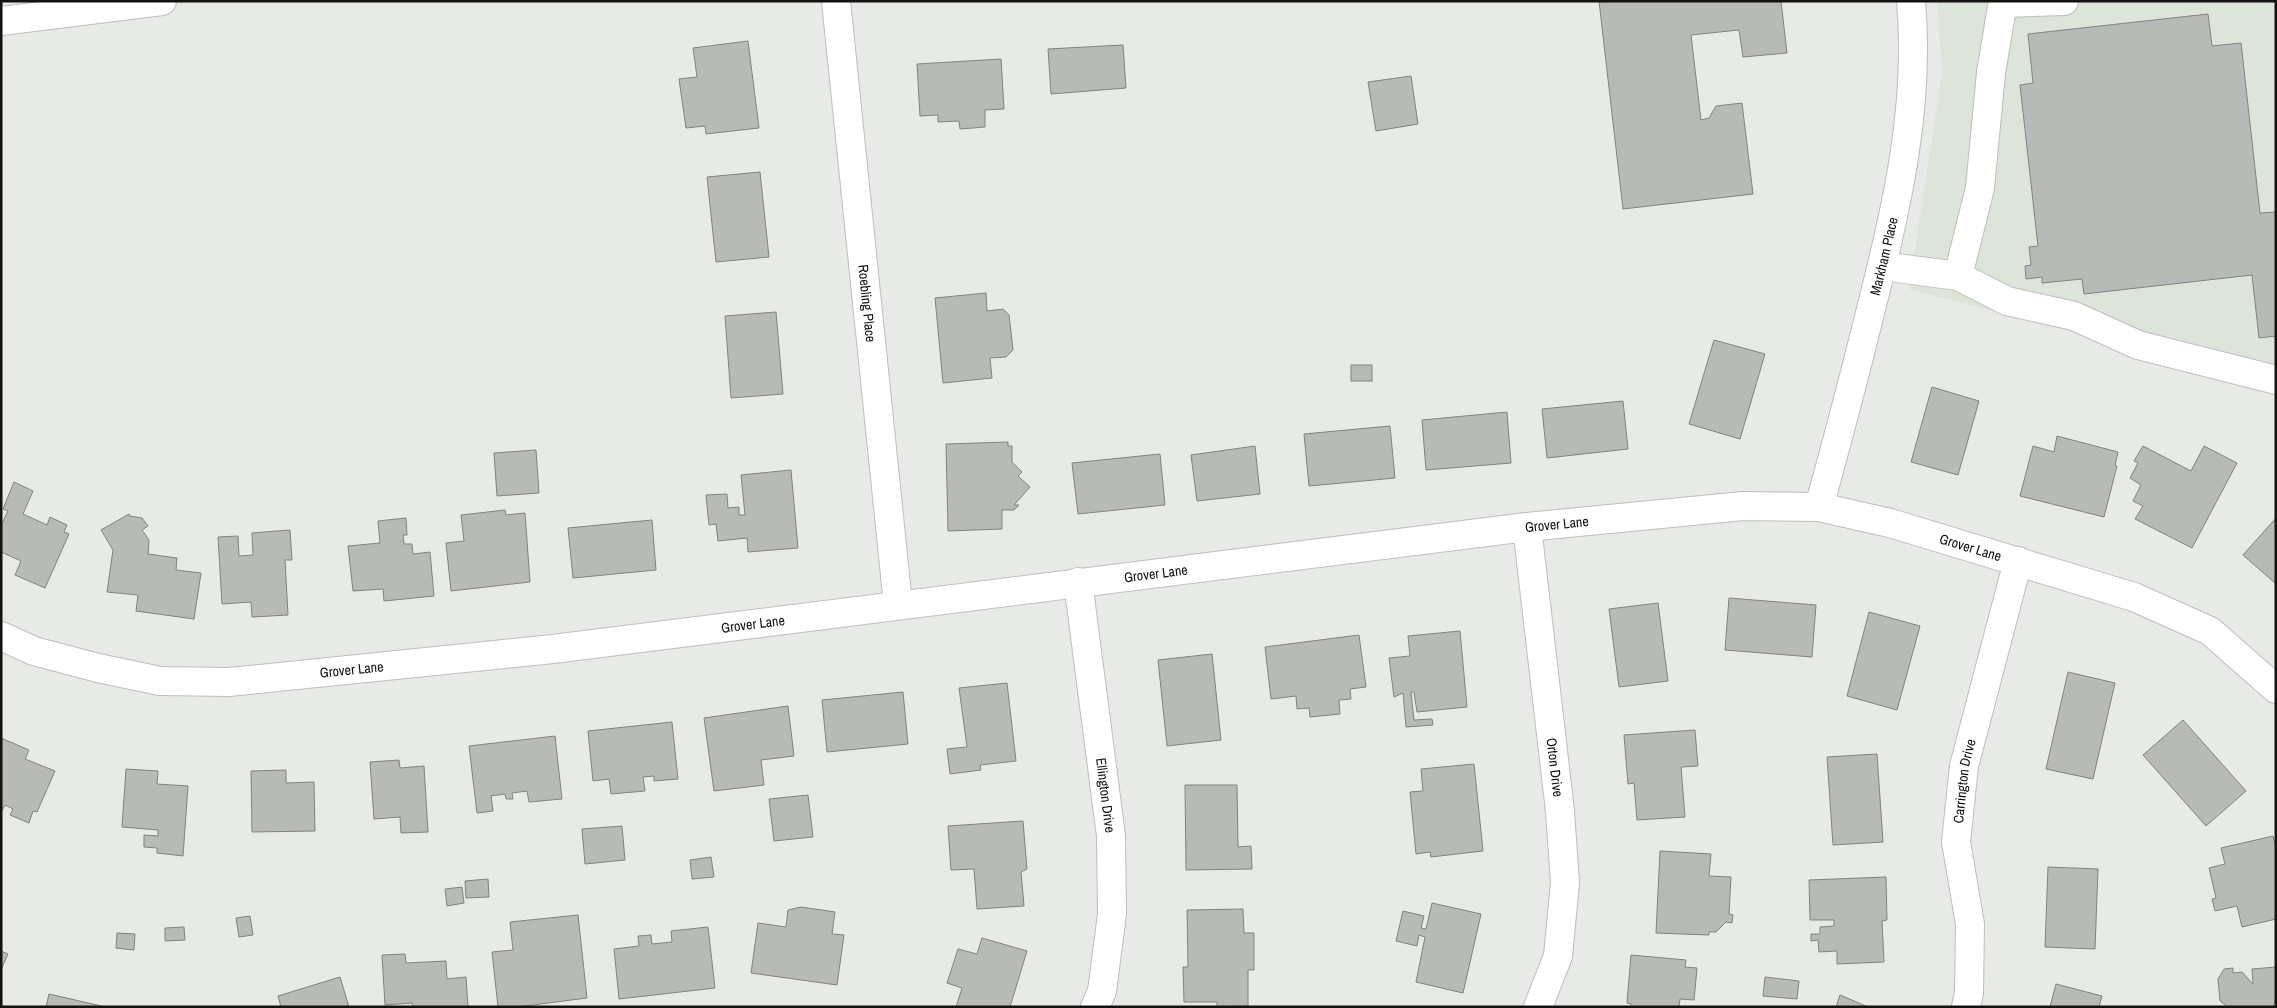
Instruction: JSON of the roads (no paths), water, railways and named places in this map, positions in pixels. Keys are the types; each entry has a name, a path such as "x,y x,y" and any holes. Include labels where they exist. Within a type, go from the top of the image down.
{"street":[{"path":"1,21 162,1"},
{"name":"Roebling Place","path":"836,1 898,604"},
{"name":"Markham Place","path":"1819,507 1846,412 1897,204 1909,130 1914,41 1911,1"},
{"path":"1958,276 1980,188 1991,73 2003,2 2064,1"},
{"path":"1882,266 1958,276 2007,301 2074,316 2138,345 2276,380"},
{"name":"Grover Lane","path":"1,636 34,651 98,668 160,681 229,682 553,649 898,604 1527,527 1743,506 1819,507 1890,523 2134,597 2210,631 2276,689"},
{"name":"Orton Drive","path":"1527,527 1560,811 1565,883 1558,956 1538,1007"},
{"name":"Carrington Drive","path":"1966,1007 1969,993 1970,924 1956,842 1964,766 2018,561"},
{"name":"Ellington Drive","path":"1078,582 1111,836 1112,914 1102,991 1095,1007"}]}
